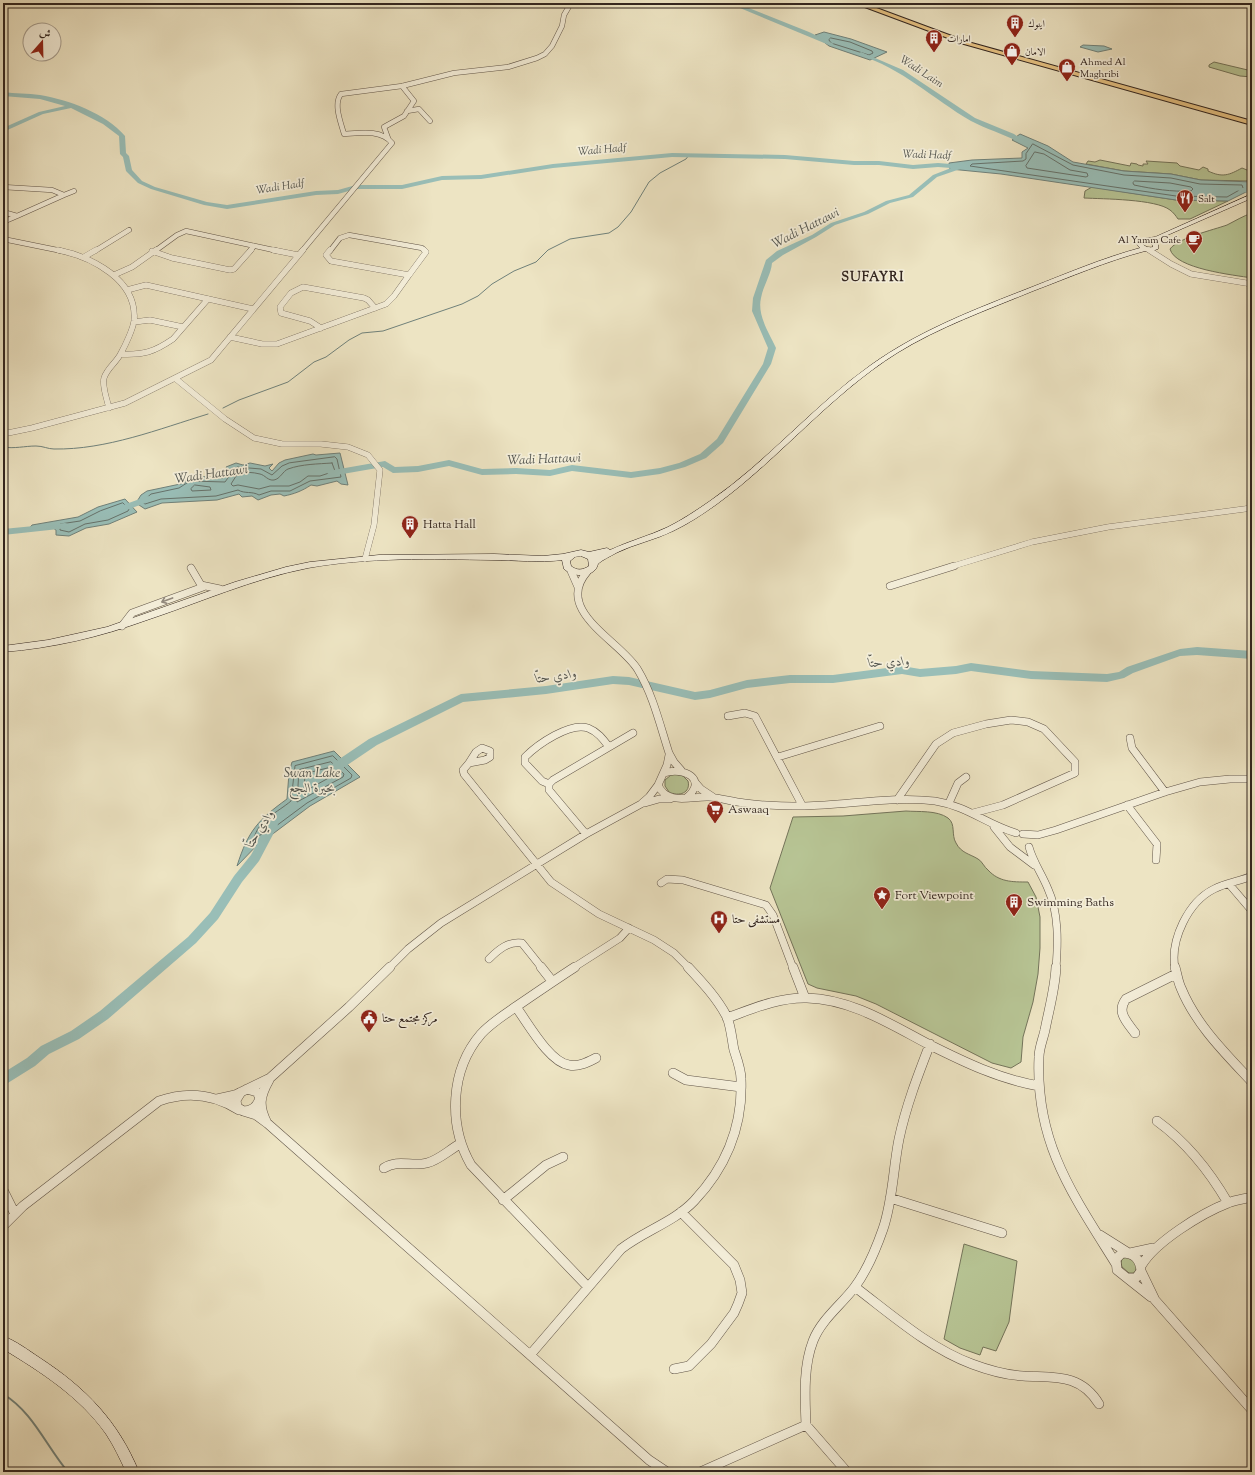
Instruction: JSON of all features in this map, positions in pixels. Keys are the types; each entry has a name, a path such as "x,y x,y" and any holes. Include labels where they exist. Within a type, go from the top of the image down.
{"highway":[{"path":"857,3 966,43 1028,62 1252,123"},
{"path":"866,3 923,25"},
{"path":"902,20 905,19 1056,66 1252,118"}],"main road":[{"path":"1144,248 1142,240 1157,238 1252,197"},
{"path":"540,558 582,573 587,572 594,564 614,551 671,528 713,502 755,470 821,408 872,367 894,352 927,334 980,310 1118,256 1144,248 1155,249 1161,240 1174,232 1252,197"},
{"path":"1149,240 1156,246"},
{"path":"3,649 68,640 122,626 220,589 257,577 284,570 341,560 368,558 559,558 580,553 589,555 605,551 659,530 682,519 711,500 753,466 844,382 868,364 896,347 922,333 977,308 1144,248"},
{"path":"569,569 566,560 572,555"},
{"path":"589,555 594,560 594,564"},
{"path":"3,1342 61,1378 81,1396 106,1424 124,1452 133,1472"}],"street":[{"path":"388,138 375,133 344,134 339,118 338,98 342,94 402,86 448,74 508,67 541,56 552,46 562,26 564,15 571,3"},
{"path":"653,3 670,3"},
{"path":"3,434 109,408 141,396 211,360 392,143 385,132 384,127 403,117 413,99 402,86"},
{"path":"407,111 419,109 430,121"},
{"path":"3,187 52,190 64,195"},
{"path":"3,222 74,190"},
{"path":"3,212 17,216"},
{"path":"84,257 129,230"},
{"path":"114,275 132,267 152,251 186,231 298,255"},
{"path":"230,337 270,344 321,328 390,302 426,252 424,249 349,235 340,238 326,255 331,261 409,275"},
{"path":"3,239 60,250 84,257 114,275 127,290 132,304 134,322 120,354 106,372 104,378 103,384 109,408"},
{"path":"152,251 172,258 230,270 234,269 254,246"},
{"path":"1156,246 1161,258"},
{"path":"1144,248 1180,270 1191,274 1252,284"},
{"path":"127,290 146,285 253,309"},
{"path":"321,328 312,320 281,313 280,307 293,290 300,287 308,287 364,298 375,308"},
{"path":"120,354 138,356 152,352 173,339 208,299"},
{"path":"134,322 150,320 183,327"},
{"path":"176,378 225,419 254,438 282,444 336,445 348,447 368,455 380,470 374,525 368,545 368,558"},
{"path":"890,586 1032,542 1108,527 1252,508"},
{"path":"191,568 200,584 204,587"},
{"path":"569,569 578,587 581,606 587,619 594,628 631,660 640,673 650,695 669,755 681,770 692,776 695,782 709,795 715,798"},
{"path":"578,587 582,576 587,572"},
{"path":"122,626 132,613 204,587 220,589"},
{"path":"728,716 745,713 755,716 802,805"},
{"path":"897,800 936,744 953,733 986,724 1011,720 1028,722 1044,729 1075,762 1075,773 1003,805 973,814"},
{"path":"778,757 880,726"},
{"path":"549,784 542,781 525,763 524,759 528,754 567,729 585,727 593,730 609,747"},
{"path":"586,834 549,790 549,784 553,780 633,733"},
{"path":"1130,738 1132,748 1165,792"},
{"path":"216,1098 235,1095 270,1078 349,1007 408,949 441,923 586,834 641,804 649,797 658,785 660,777 667,768 669,755"},
{"path":"469,763 463,770 464,774 551,882 599,914 654,940 674,953 706,986 727,1018 739,1068 741,1087 739,1119 727,1154 717,1173 694,1200 681,1212 630,1242 588,1287 530,1355"},
{"path":"664,773 674,770 681,770"},
{"path":"948,803 958,783 966,777"},
{"path":"1008,844 1008,838 1010,835 1019,833 1038,835 1056,830 1165,792 1200,782 1230,779 1252,779"},
{"path":"686,798 693,792 695,782"},
{"path":"658,785 662,794 670,799"},
{"path":"641,804 659,799 686,798 715,798 754,804 802,805 924,800 948,803 990,823 1019,833 1028,838 1030,854 1049,890 1058,941 1055,984 1039,1055 1039,1086 1045,1127 1057,1162 1070,1190 1116,1264 1121,1275 1155,1300 1252,1410"},
{"path":"1127,805 1157,844 1156,860"},
{"path":"990,823 1008,844 1036,866"},
{"path":"1017,851 1024,851 1030,846 1032,840 1038,835"},
{"path":"1252,876 1212,889 1191,908 1178,930 1174,954 1176,974 1185,998 1196,1018 1252,1082"},
{"path":"661,884 668,879 683,880 766,905 773,915 805,998"},
{"path":"1229,884 1252,911"},
{"path":"588,1287 471,1165 460,1144 456,1125 454,1103 460,1075 469,1051 480,1035 497,1020 552,981 620,938 629,928"},
{"path":"489,959 496,951 513,942 522,943 552,981"},
{"path":"1135,1033 1120,1011 1123,1003 1126,999 1176,974"},
{"path":"727,1018 777,1003 805,998 824,1000 852,1006 1005,1079 1039,1086"},
{"path":"516,1007 546,1050 559,1062 577,1066 596,1058"},
{"path":"847,1472 806,1425 806,1369 813,1340 818,1331 855,1287 864,1272 883,1228 888,1212 901,1131 913,1087 930,1044"},
{"path":"673,1073 686,1080 741,1087"},
{"path":"267,1124 260,1109 259,1102 259,1095 257,1092 250,1089 245,1090 236,1100 237,1107 241,1110 251,1110 259,1102 263,1090 270,1078"},
{"path":"3,1226 15,1214 48,1187 159,1101 171,1096 189,1094 216,1098 241,1110 256,1115 267,1124 648,1460 667,1472"},
{"path":"1157,1121 1172,1132 1214,1179 1228,1203"},
{"path":"384,1168 389,1164 396,1162 416,1164 426,1163 434,1160 460,1144"},
{"path":"503,1200 546,1165 563,1157"},
{"path":"3,1190 15,1214"},
{"path":"1126,1278 1136,1278 1147,1256 1155,1248 1194,1221 1228,1203 1252,1197"},
{"path":"890,1198 1002,1233"},
{"path":"674,1369 687,1367 701,1357 733,1314 740,1299 742,1286 739,1274 734,1265 681,1212"},
{"path":"1096,1231 1111,1243 1137,1258 1147,1286 1155,1300"},
{"path":"1116,1264 1118,1255 1155,1248"},
{"path":"855,1287 930,1342 964,1360 983,1368 1023,1376 1059,1377 1075,1382 1088,1389 1099,1404"},
{"path":"700,1472 806,1425"}],"green space":[{"path":"1214,62 1252,71 1252,77 1240,76 1209,67 1209,65"},
{"path":"1100,160 1130,166 1131,163 1143,166 1143,164 1148,164 1146,161 1177,163 1180,166 1199,170 1203,167 1208,169 1208,171 1222,175 1229,174 1242,168 1252,172 1252,179 1248,179 1247,181 1201,180 1171,174 1124,171 1086,164 1088,161 1095,162"},
{"path":"1092,187 1176,200 1228,201 1190,219 1178,219 1170,210 1163,206 1129,200 1084,198 1085,191"},
{"path":"1252,213 1252,278 1219,273 1193,266 1182,262 1174,256 1170,249 1180,241 1227,225"},
{"path":"675,774 683,776 688,781 688,788 680,794 669,792 665,786 665,780 671,775"},
{"path":"906,811 944,815 952,823 954,837 960,849 979,860 992,874 1001,879 1028,882 1036,897 1040,917 1038,974 1033,1002 1023,1037 1021,1062 1011,1068 992,1063 876,1004 856,996 817,988 808,984 770,888 793,817 843,816"},
{"path":"964,1244 1017,1261 1009,1322 996,1351 983,1347 980,1355 960,1348 944,1339"},
{"path":"1126,1257 1131,1259 1136,1265 1136,1270 1134,1273 1129,1273 1122,1267 1122,1259"}],"water":[{"path":"824,32 851,39 887,52 870,60 829,46 815,35"},
{"path":"1083,45 1104,46 1112,49 1098,52 1080,47"},
{"path":"1020,134 1048,146 1073,162 1124,171 1171,174 1201,180 1252,182 1252,189 1228,201 1176,200 1001,174 950,169 949,163 972,160 1022,158 1022,152 1028,148 1012,140"},
{"path":"340,453 348,485 341,484 337,481 317,486 311,485 301,491 284,496 280,494 271,495 258,500 252,496 242,497 239,494 217,500 162,503 145,509 136,503 141,495 147,491 185,483 186,478 193,476 223,478 229,471 226,467 236,463 243,465 250,463 265,466 273,464 269,468 272,471 279,463 285,460 313,454"},
{"path":"125,499 137,512 109,524 86,528 69,536 56,535 56,530 50,526 28,530 32,525 78,517 98,507"},
{"name":"Swan Lake بحيرة البجع","path":"334,751 360,777 310,806 270,836 263,839 237,866 245,844 255,827 268,813 287,799 289,773 292,762"}],"waterway":[{"name":"Wadi Laim","path":"731,3 831,44"},
{"path":"880,5 900,3"},
{"name":"Wadi Laim","path":"861,54 901,71 973,119 1026,144"},
{"name":"Wadi Hadf","path":"3,94 35,96 50,99 73,106 95,116 122,136 123,154 126,156 129,171 140,182 153,188 206,204 227,207 316,193 338,192 356,187 402,187 442,178 481,177 553,166 672,155 785,157 854,163 879,163 913,167 938,165 963,167"},
{"path":"3,130 41,113 68,107"},
{"path":"223,408 239,400 288,382 314,362 326,357 349,340 362,333 383,331 462,304 478,296 492,284 514,271 536,262 548,250 570,239 609,233 618,227 631,212 649,182 660,173 686,159 689,155"},
{"name":"Wadi Hattawi","path":"331,473 385,464 393,470 418,469 449,463 482,472 516,471 550,473 572,468 631,475 660,471 682,465 703,456 720,441 767,364 772,348 756,311 757,298 768,270 769,262 780,253 814,236 833,224 866,213 888,202 911,196 935,176 957,168"},
{"name":"Wadi Hadf","path":"1234,188 1252,192"},
{"path":"3,447 11,448 41,446 54,449 93,446 132,438 208,414"},
{"name":"Wadi Hattawi","path":"118,510 148,499"},
{"name":"Wadi Hattawi","path":"3,532 65,526"},
{"name":"وادي حتّا","path":"333,769 373,742 461,698 546,690 613,680 629,681 695,696 710,694 747,684 790,679 833,679 902,670 920,673 956,670 971,667 1031,675 1107,678 1121,675 1130,670 1180,653 1197,651 1252,655"},
{"name":"وادي حتّا","path":"3,1080 31,1062 45,1050 75,1035 104,1015 192,940 214,916 238,879 255,858 273,825"},
{"path":"3,1394 14,1401 23,1410 68,1472"}],"place":[{"name":"اينوك","path":"1015,38"},
{"name":"امارات","path":"934,53"},
{"name":"الامان","path":"1012,66"},
{"name":"Ahmed Al Maghribi","path":"1067,82"},
{"name":"Salt","path":"1185,213"},
{"name":"Al Yamm Cafe","path":"1194,254"},
{"name":"Hatta Hall","path":"410,539"},
{"name":"Aswaaq","path":"715,824"},
{"name":"Fort Viewpoint","path":"882,910"},
{"name":"Swimming Baths","path":"1014,917"},
{"name":"مستشفى حتا","path":"719,934"},
{"name":"مركز مجتمع حتا","path":"369,1033"}],"district":[{"name":"SUFAYRI","path":"873,276"}]}
